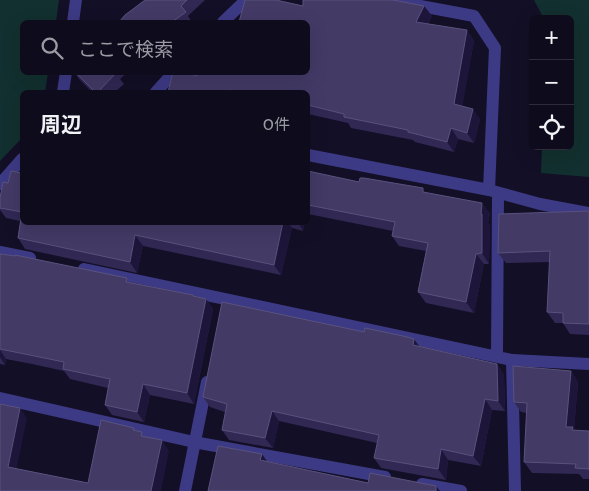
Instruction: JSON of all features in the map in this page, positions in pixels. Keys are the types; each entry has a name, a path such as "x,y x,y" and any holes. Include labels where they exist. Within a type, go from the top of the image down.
{"street":[{"path":"73,20 76,0"},
{"path":"225,20 246,0"},
{"path":"389,0 474,16 495,48 494,192 497,356"},
{"path":"63,90 66,75"},
{"path":"158,90 171,75"},
{"path":"310,155 589,213"},
{"path":"0,184 20,161"},
{"path":"0,252 39,260"},
{"path":"68,266 223,303 512,360 589,364"},
{"path":"512,360 515,491"},
{"path":"185,491 210,365"},
{"path":"0,398 194,442 394,479"},
{"path":"413,482 461,491"}],"green space":[{"path":"0,0 59,0 56,20 20,20 20,75 48,75 45,90 20,90 20,140 0,161"},
{"path":"534,0 589,0 589,177 541,173 542,150 574,150 574,15 542,15"}],"building":[{"path":"145,0 187,0 181,6 186,12 175,20 121,20"},
{"path":"245,0 276,0 303,6 303,0 393,0 424,6 416,22 467,30 454,104 473,109 467,133 451,128 447,142 408,132 408,130 344,117 344,114 310,106 310,90 168,90 172,75 310,75 310,20 240,20"},
{"path":"78,75 114,75 100,90 93,90"},
{"path":"11,171 20,173 20,212 0,208 3,182 8,183"},
{"path":"310,171 359,182 360,178 364,178 423,188 423,192 482,203 482,253 476,254 466,302 418,292 428,243 392,236 395,222 310,205"},
{"path":"589,211 589,324 563,323 563,313 547,312 550,251 498,253 499,214"},
{"path":"20,225 282,225 274,265 135,235 130,262 18,238"},
{"path":"0,254 15,255 127,278 126,282 206,299 187,393 143,384 137,412 105,405 110,379 63,369 64,362 0,349"},
{"path":"222,302 364,332 365,328 403,336 414,339 413,345 497,364 498,401 485,399 473,456 441,449 438,469 374,458 379,435 272,411 265,438 222,430 227,404 203,397"},
{"path":"513,366 571,371 566,427 573,427 572,430 589,431 589,469 575,468 576,464 524,462 527,403 514,402"},
{"path":"0,404 20,408 8,467 88,483 101,420 134,428 133,430 142,432 141,436 162,440 151,491 0,491"},
{"path":"218,446 262,454 260,460 368,483 370,473 436,486 436,491 208,491"}]}
